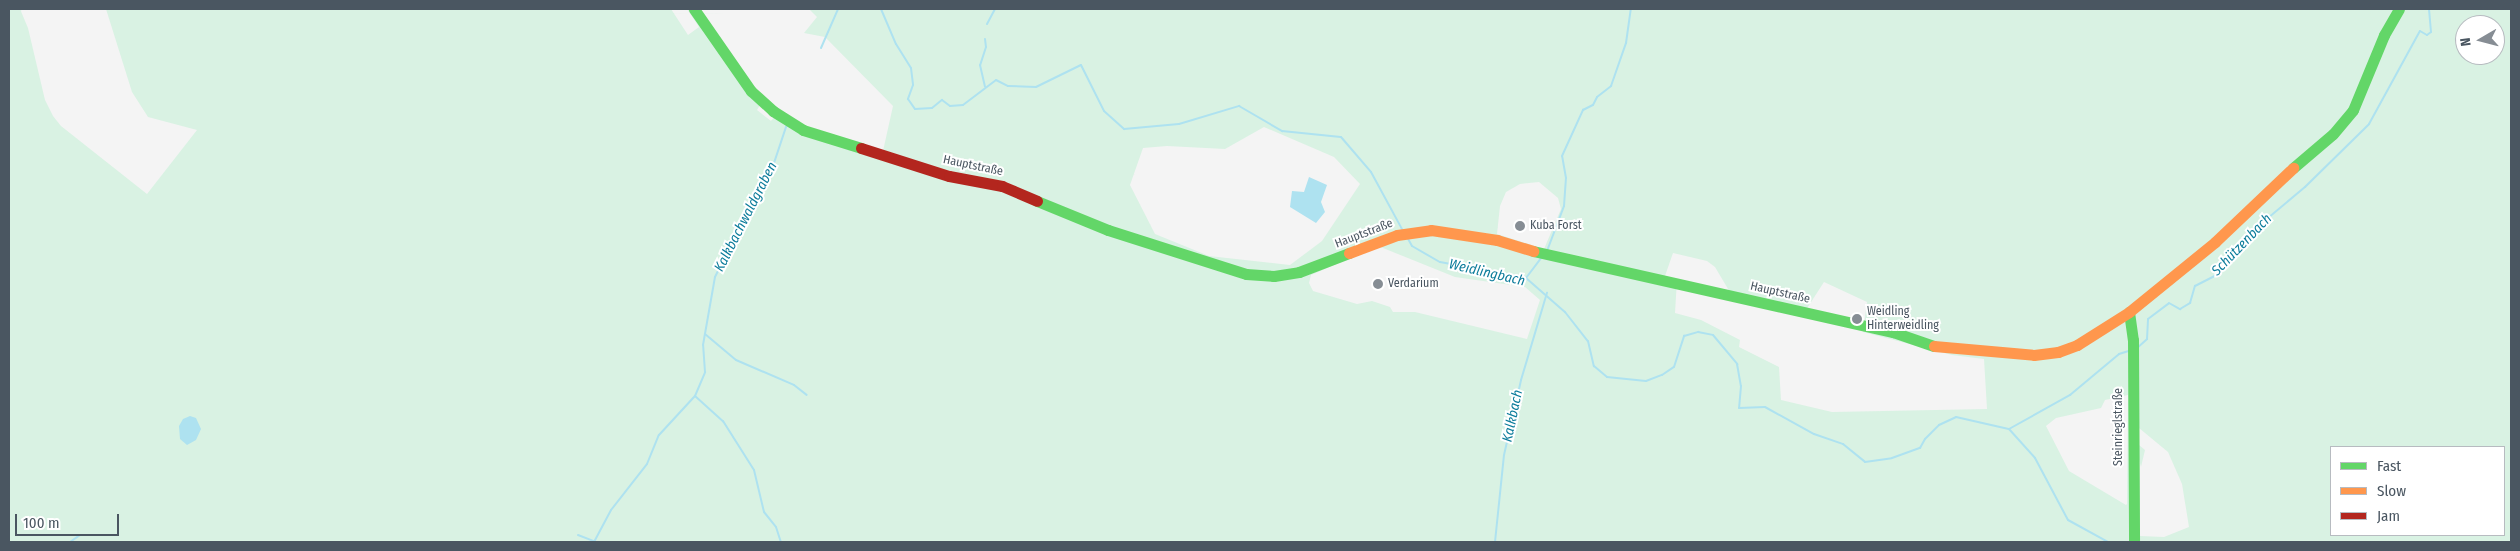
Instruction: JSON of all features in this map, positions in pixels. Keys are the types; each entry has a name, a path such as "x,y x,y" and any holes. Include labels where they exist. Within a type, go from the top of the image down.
{"main road":[{"name":"Hauptstraße","path":"694,9 751,90 773,111 803,130 949,176 1002,186 1108,230 1246,274 1274,276 1315,267 1397,235 1420,231 1476,236 1547,255 1892,332 1954,350 2034,355 2058,352 2077,344 2129,312 2215,242 2263,194 2341,127 2356,104 2382,41 2399,9"},
{"name":"Steinrieglstraße","path":"2129,312 2133,340 2134,541"}],"green space":[{"path":"9,9 20,9 28,28 45,100 53,116 61,126 147,194 197,130 148,117 132,92 106,9 671,9 688,35 699,27 687,9 699,9 750,85 767,104 804,127 883,151 893,106 825,37 804,33 817,17 809,9 2511,9 2511,542 9,542","holes":["760,105 775,116 771,121 757,110","1264,127 1334,157 1360,184 1322,241 1290,265 1209,256 1155,234 1130,185 1143,148 1167,146 1225,149","1539,182 1558,198 1561,209 1544,249 1497,234 1500,206 1506,192 1520,184","1378,246 1455,277 1525,287 1540,300 1527,339 1415,312 1393,312 1390,307 1372,301 1357,304 1313,291 1309,283 1311,275","1673,253 1707,261 1715,267 1734,299 1804,313 1824,282 1867,302 1863,332 1952,355 1984,359 1987,409 1832,412 1781,400 1779,367 1739,347 1740,340 1701,320 1675,313 1677,280 1665,276","2128,395 2127,504 2126,505 2069,471 2046,426 2056,418 2101,408 2105,400","2139,428 2168,452 2182,484 2189,527 2164,537 2140,536 2139,459 2141,467 2145,450 2139,445"]}],"water":[{"path":"1309,177 1327,185 1321,202 1325,212 1316,223 1290,207 1292,191 1304,192"},
{"path":"190,416 196,418 201,429 196,440 187,445 180,439 179,426 183,419"}],"waterway":[{"name":"Kalkbachwaldgraben","path":"821,48 838,9"},
{"name":"Weidlingbach","path":"881,9 896,44 911,68 913,85 908,99 915,109 932,108 942,100 950,106 963,105 996,80 1008,86 1036,87 1081,65 1104,111 1124,129 1179,124 1239,106 1282,131 1341,137 1371,172 1403,231"},
{"path":"987,24 995,9"},
{"path":"1547,251 1564,206 1566,178 1562,156 1583,110 1593,105 1597,97 1611,86 1626,43 1631,9"},
{"name":"Schützenbach","path":"2136,349 2147,339 2148,319 2169,303 2180,309 2190,303 2195,286 2215,276 2250,233 2305,187 2369,124 2420,31 2427,35 2431,32 2429,9"},
{"path":"985,39 986,47 980,65 985,86"},
{"name":"Kalkbachwaldgraben","path":"594,542 611,510 647,464 659,435 695,396 705,372 703,345 715,277 749,208 770,175 786,127"},
{"name":"Weidlingbach","path":"1407,237 1412,246 1440,262 1526,278 1565,312 1588,341 1594,366 1607,377 1646,381 1662,375 1674,367 1684,336 1698,332 1713,335 1737,364 1741,386 1739,408 1765,407 1814,434 1843,444 1865,462 1892,458 1920,448 1925,439 1939,425 1956,417 2009,429 2035,458 2068,520 2108,542"},
{"path":"1526,278 1541,258"},
{"name":"Kalkbach","path":"1495,542 1504,455 1521,380 1547,293"},
{"path":"705,334 736,360 794,385 807,395"},
{"name":"Schützenbach","path":"2009,429 2070,395 2119,354 2129,351"},
{"path":"695,396 723,421 754,470 764,512 776,527 781,542"},
{"path":"70,542 80,535"},
{"path":"578,535 594,541"}],"traffic: fast":[{"path":"694,9 751,91 773,111 803,130 861,148"},
{"path":"2293,168 2333,134 2353,110 2384,35 2399,9"},
{"path":"1037,201 1108,230 1246,274 1274,276 1299,272 1349,253"},
{"path":"1533,251 1893,332 1934,346"},
{"path":"2129,312 2133,340 2134,542"}],"traffic: slow":[{"path":"1934,346 2034,355 2058,352 2077,345 2129,312 2215,242 2293,168"},
{"path":"1349,253 1397,235 1431,230 1497,240 1533,251"}],"traffic: jam":[{"path":"861,148 949,176 1002,186 1037,201"}],"place":[{"name":"Kuba Forst","path":"1520,226"},
{"name":"Verdarium","path":"1378,284"},
{"name":"Weidling Hinterweidling","path":"1857,319"}]}
